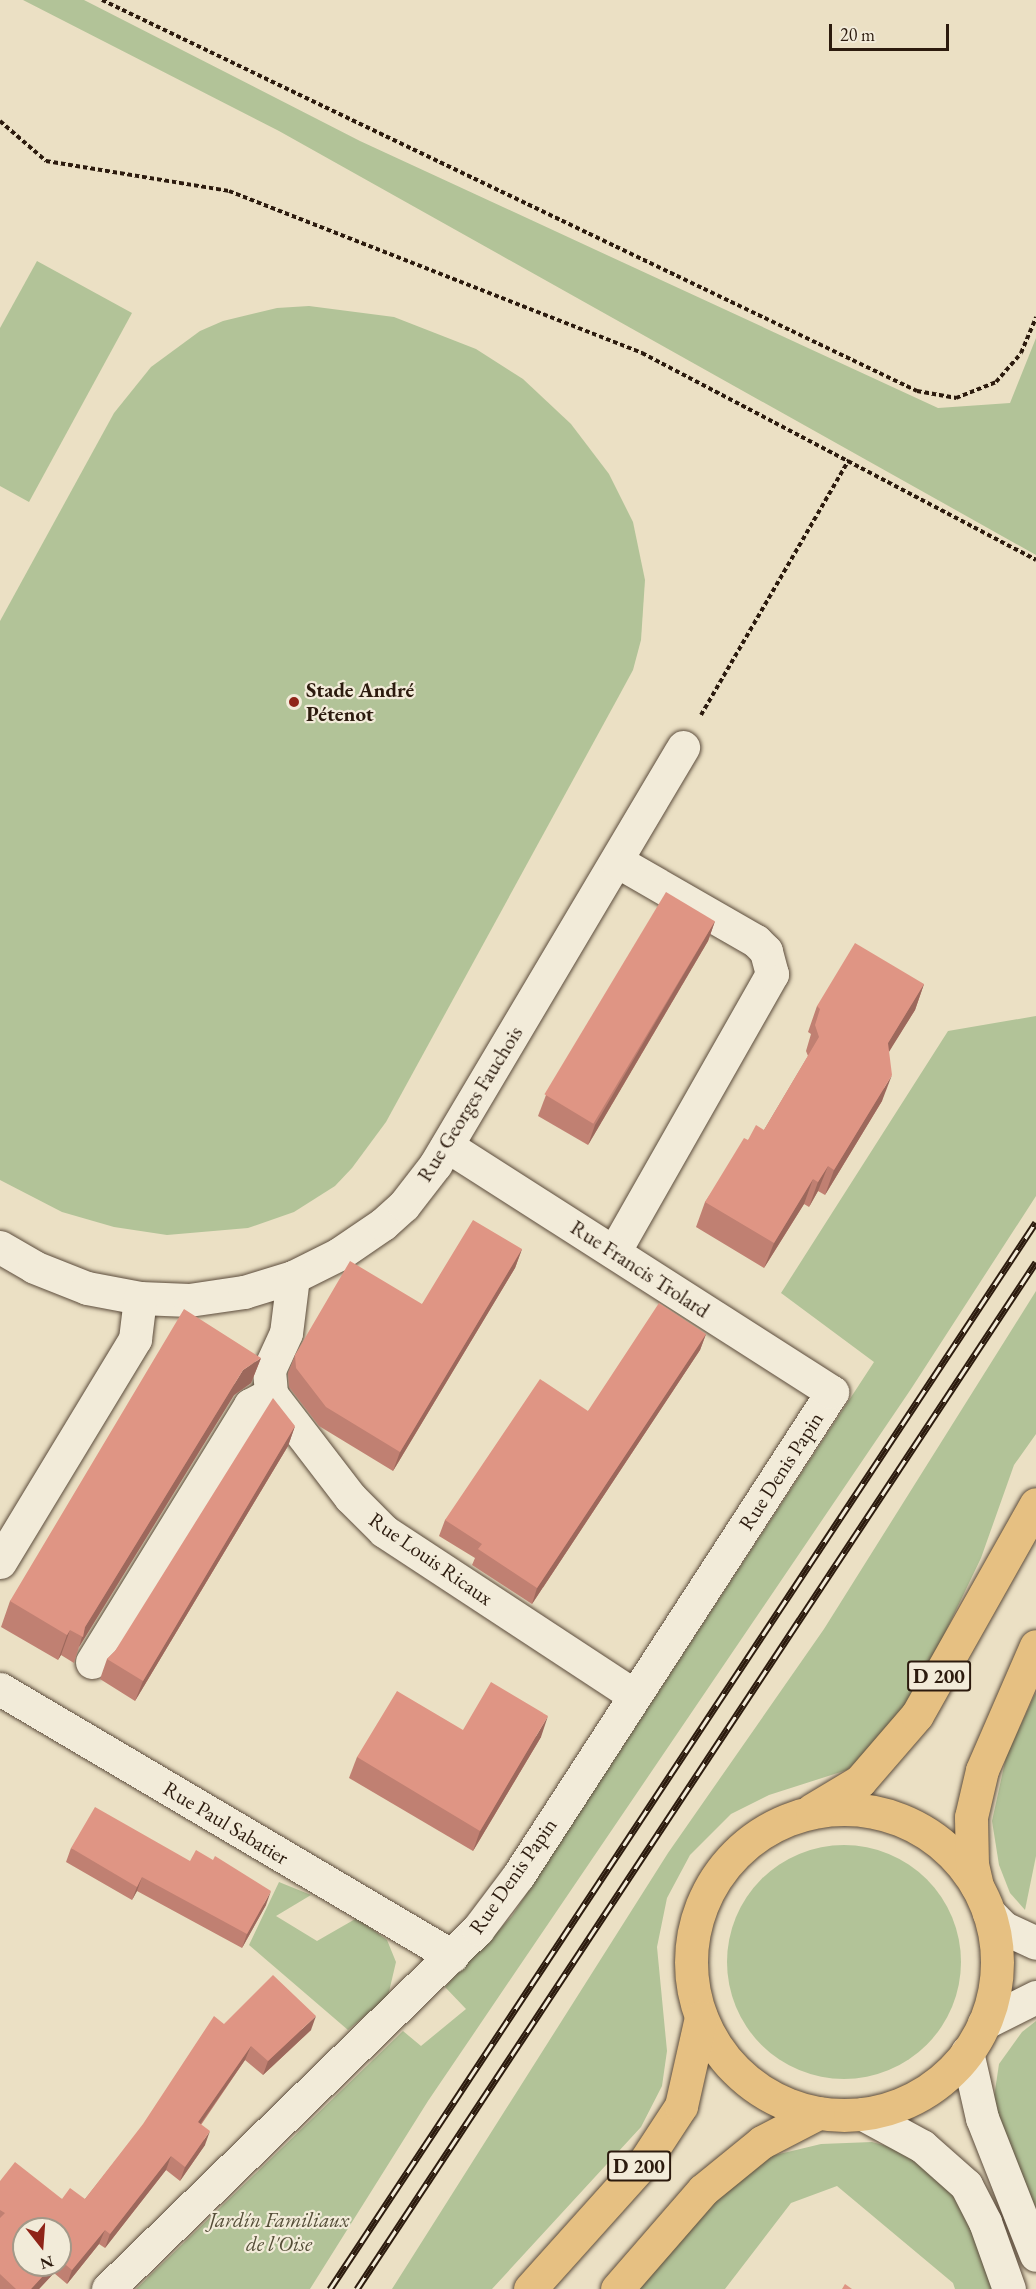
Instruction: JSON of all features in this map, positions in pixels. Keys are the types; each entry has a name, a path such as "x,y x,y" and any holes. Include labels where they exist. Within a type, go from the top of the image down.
{"main road":[{"name":"D 200","path":"805,1814 860,1781 917,1715 1036,1504"},
{"path":"983,1900 946,1849 904,1821 845,1809 805,1814 769,1829 737,1853 703,1901 691,1959 701,2017 720,2052 746,2080 780,2101 818,2113 863,2114 922,2093 967,2052 984,2023 997,1969 983,1900 972,1865 971,1817 982,1770 1036,1646"},
{"name":"D 200","path":"530,2289 645,2161 681,2106 701,2017"},
{"name":"D 200","path":"617,2289 703,2190 762,2142 818,2113"}],"street":[{"name":"Rue Georges Fauchois","path":"1,1248 34,1267 87,1288 140,1298 216,1297 293,1277 339,1254 383,1224 404,1205 447,1146 683,747"},
{"path":"614,1252 772,974 766,951 756,941 617,861"},
{"name":"Rue Francis Trolard","path":"447,1146 832,1392"},
{"path":"92,1662 250,1405 272,1394 269,1370 286,1333 293,1277"},
{"path":"0,1562 135,1339 140,1298"},
{"name":"Rue Denis Papin","path":"108,2289 453,1956 518,1876 832,1392"},
{"name":"Rue Louis Ricaux","path":"272,1394 350,1497 384,1531 634,1695"},
{"name":"Rue Paul Sabatier","path":"0,1689 453,1956"},
{"path":"983,1900 1004,1928 1036,1943"},
{"path":"984,2023 1036,1997"},
{"path":"967,2052 982,2118 1036,2255"},
{"path":"863,2114 922,2146 966,2185 985,2222 1009,2289"}],"path":[{"path":"102,0 917,391 956,398 996,382 1021,353 1036,317"},
{"path":"0,121 46,161 229,191 642,352 1036,560"},
{"path":"683,747 849,460"}],"green space":[{"path":"23,0 84,0 360,141 938,408 1010,403 1036,338 1036,555 279,131"},
{"path":"37,261 132,313 29,502 0,486 0,328"},
{"path":"309,306 394,317 476,349 523,379 571,424 609,474 633,522 645,580 641,640 633,670 386,1122 352,1168 335,1186 294,1212 248,1228 167,1235 114,1227 62,1212 0,1180 0,621 114,413 151,367 200,331 223,321 277,308"},
{"name":"Jardín Familiaux de l'Oise","path":"1036,1016 1036,1196 911,1389 428,2101 310,2289 136,2289 403,2031 421,2046 466,2009 445,1987 512,1916 874,1362 781,1293 948,1031"},
{"path":"1036,1291 1036,1434 1014,1465 981,1558 921,1683 883,1738 847,1770 769,1795 731,1814 690,1855 667,1898 657,1947 667,2051 662,2086 641,2127 492,2289 392,2289 668,1853 824,1629"},
{"path":"1036,1692 1036,1856 1025,1910 1010,1893 999,1865 992,1821 1006,1757"},
{"path":"844,1845 889,1854 909,1865 927,1879 941,1897 952,1917 961,1962 952,2007 941,2027 927,2045 909,2059 889,2070 844,2079 799,2070 779,2059 761,2045 747,2027 736,2007 727,1962 736,1917 747,1897 761,1879 779,1865 799,1854"},
{"path":"279,1882 311,1895 276,1916 317,1941 357,1918 387,1940 396,1962 388,1996 348,2030 249,1945"},
{"path":"1036,2021 1036,2209 993,2104 999,2064 1022,2032"},
{"path":"872,2142 916,2154 958,2198 996,2289 955,2289 953,2283 837,2186 791,2203 725,2289 631,2289 710,2203 771,2156 821,2144"}],"building":[{"path":"666,892 715,921 593,1124 544,1094"},
{"path":"855,943 924,984 888,1043 892,1075 834,1170 828,1166 818,1182 813,1179 774,1243 705,1202 744,1138 748,1140 756,1125 764,1130 819,1037 815,1025 820,1009 817,1006"},
{"path":"473,1220 522,1249 400,1452 326,1407 296,1368 295,1355 350,1261 422,1304"},
{"path":"659,1303 706,1334 537,1588 478,1549 482,1544 445,1520 540,1379 588,1411"},
{"path":"184,1309 261,1358 243,1370 85,1627 83,1637 70,1630 67,1635 10,1601"},
{"path":"273,1398 295,1426 143,1681 107,1659 115,1651"},
{"path":"491,1682 548,1716 480,1831 357,1757 397,1691 463,1730"},
{"path":"95,1807 190,1861 196,1850 213,1860 215,1856 271,1891 247,1934 142,1877 137,1887 71,1848"},
{"path":"273,1975 316,2016 268,2061 251,2046 198,2122 210,2131 185,2167 171,2156 110,2234 105,2230 72,2270 72,2217 12,2217 12,2277 42,2277 31,2289 16,2289 0,2274 0,2218 5,2213 0,2210 0,2181 15,2162 62,2199 70,2188 85,2199 143,2124 214,2016 224,2024"},
{"path":"845,2284 852,2289 842,2289"}],"railway":[{"path":"330,2289 1036,1222"},
{"path":"357,2289 1036,1262"}],"place":[{"name":"Stade André Pétenot","path":"294,702"}]}
